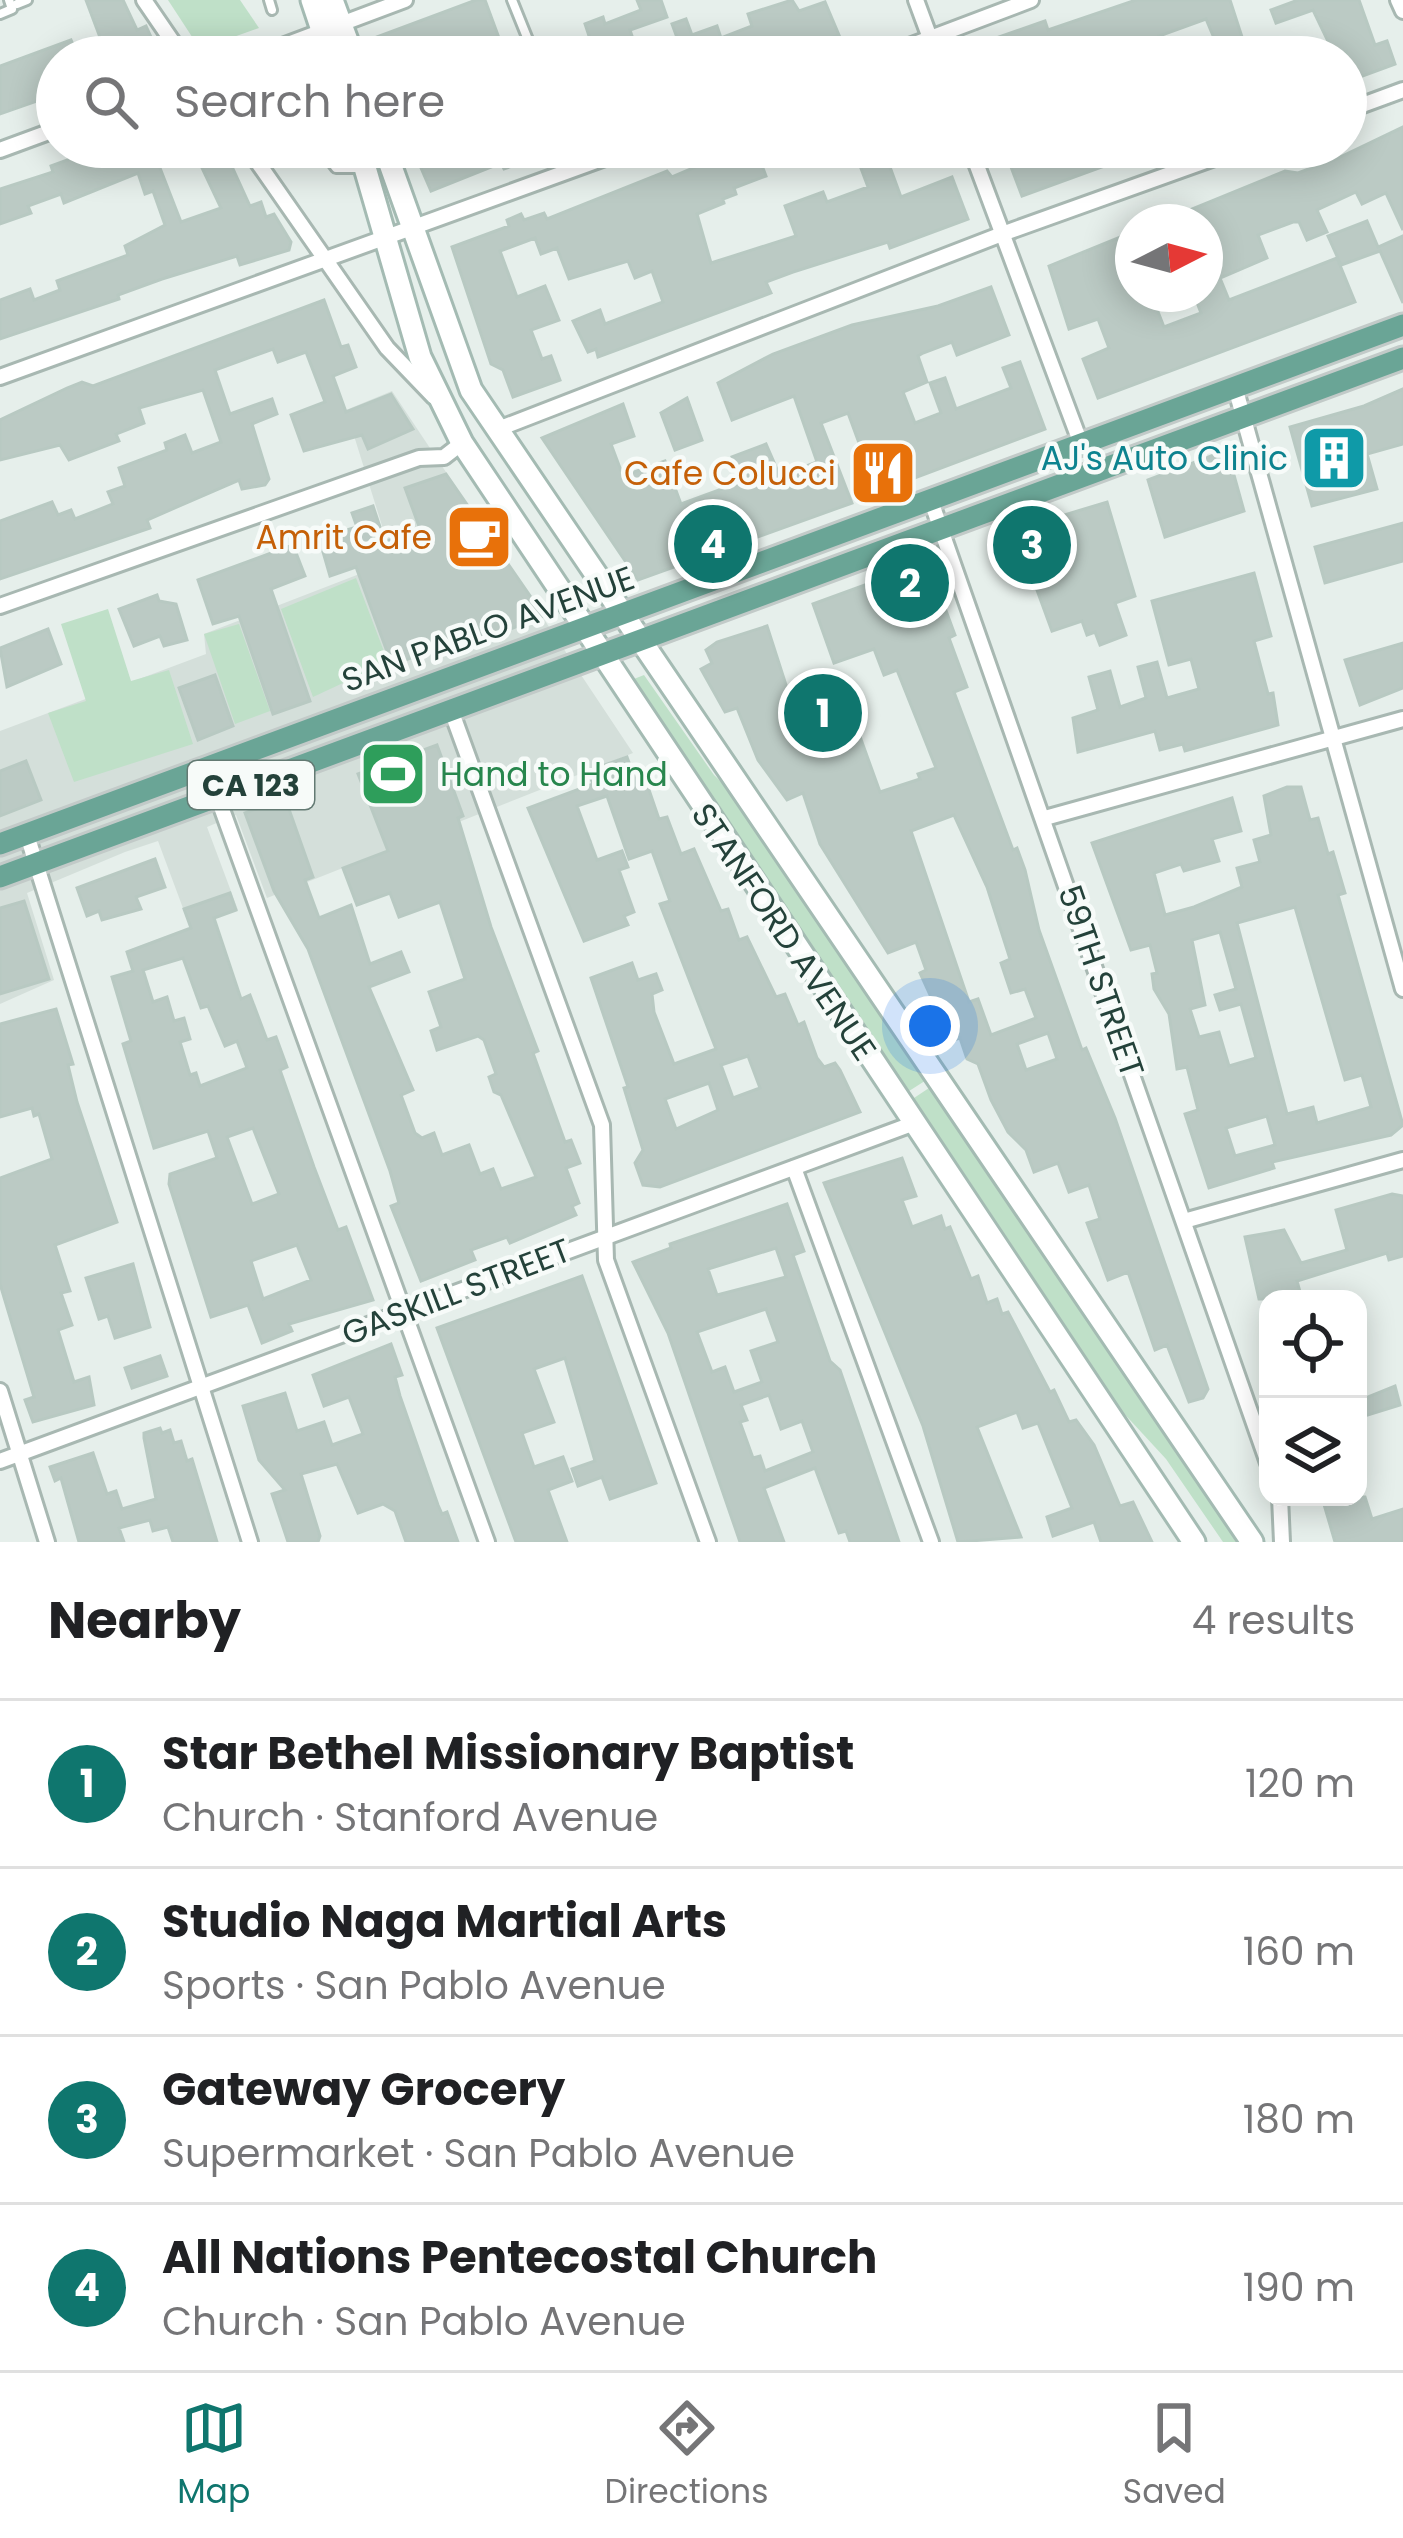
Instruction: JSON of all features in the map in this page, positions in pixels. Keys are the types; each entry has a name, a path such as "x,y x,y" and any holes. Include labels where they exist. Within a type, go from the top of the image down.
{"main road":[{"path":"312,0 338,36"},
{"path":"332,0 332,36"},
{"path":"365,168 420,357 439,403"},
{"name":"STANFORD AVENUE","path":"391,168 471,390 1252,1542"},
{"name":"SAN PABLO AVENUE","path":"0,844 1403,325"},
{"name":"SAN PABLO AVENUE","path":"0,877 1403,358"},
{"name":"STANFORD AVENUE","path":"439,403 599,655 1194,1542"}],"street":[{"path":"145,0 169,36"},
{"path":"309,36 385,3 405,0"},
{"path":"916,0 929,36"},
{"path":"935,36 1031,0"},
{"path":"1398,0 1403,11"},
{"path":"1367,103 1403,90"},
{"path":"0,151 36,137"},
{"name":"STANFORD AVENUE","path":"263,168 387,348 439,403"},
{"path":"0,377 578,168"},
{"path":"978,168 1082,444"},
{"path":"497,429 1186,168"},
{"path":"1235,387 1403,989"},
{"path":"0,606 419,458 444,457 462,443"},
{"name":"59TH STREET","path":"931,501 1259,1437"},
{"path":"451,710 602,1125 606,1260 708,1542"},
{"path":"1045,818 1403,719"},
{"path":"207,768 487,1542"},
{"path":"27,835 250,1542"},
{"name":"GASKILL STREET","path":"0,1461 912,1124"},
{"path":"1184,1221 1403,1160"},
{"path":"794,1168 931,1542"},
{"path":"0,1391 47,1542"},
{"path":"1280,1506 1282,1542"}],"lane":[{"path":"512,0 527,36"},
{"path":"0,14 18,1"}],"shaded area":[{"path":"392,391 633,753 267,898 236,815 207,827 238,910 190,927 158,841 125,852 27,893 54,980 0,1004 0,731 206,654 204,634 393,561 346,410"}],"green space":[{"path":"168,0 240,0 259,28 237,36 192,36"},
{"path":"356,578 388,662 313,697 281,609"},
{"path":"108,609 131,681 169,670 193,744 74,782 48,713 86,701 61,624"},
{"path":"239,624 270,711 235,724 204,634"},
{"path":"644,675 714,775 744,804 931,1077 906,1093 671,744 634,679"},
{"path":"935,1084 1243,1542 1223,1542 1166,1459 1118,1407 911,1100"}],"building":[{"path":"86,0 123,0 137,30 146,26 151,36 100,36"},
{"path":"485,0 498,36 380,36"},
{"path":"637,0 661,0 667,17 630,30 632,36 589,36 585,24 603,17 605,24 641,10"},
{"path":"792,0 799,11 825,2 839,35 726,36 752,26 748,14"},
{"path":"1136,0 1230,0 1242,36 1213,36 1206,19 1159,36 1002,36 1045,21 1048,30"},
{"path":"1298,0 1359,0 1375,45 1387,41 1395,64 1367,74 1367,36 1325,36 1313,10 1276,23 1271,10"},
{"path":"686,19 692,35 717,26 720,36 676,36 672,24"},
{"path":"36,53 36,101 0,114 0,66"},
{"path":"1403,127 1403,230 1386,193 1362,204 1356,192 1317,210 1327,232 1307,240 1299,222 1293,222 1258,235 1267,258 1223,277 1223,204 1204,204 1285,171 1367,168 1367,144"},
{"path":"52,168 160,168 181,222 221,208 202,168 233,168 250,206 261,202 266,217 274,214 291,242 289,250 240,265 237,256 162,279 118,295 119,299 0,339 0,300 30,289 34,300 60,290 57,281 128,255 125,246 165,225 153,191 145,194 138,173 64,203 61,194 28,206 31,213 0,224 0,189 53,172"},
{"path":"421,168 488,168 431,191"},
{"path":"693,168 763,168 766,176 734,188 736,194 723,199 724,203 697,214 711,263 796,236 785,206 823,192 827,202 868,187 861,168 890,168 901,197 952,177 968,219 890,248 888,242 766,282 771,293 598,357 596,349 588,352 573,321 600,310 605,324 663,302 652,271 635,278 628,261 569,279 557,248 541,254 535,238 500,251 517,297 545,286 559,320 531,330 542,359 551,356 560,380 513,397 503,370 491,364 452,247 509,226 507,220 521,214 524,220 544,213 547,219 667,171 672,177"},
{"path":"1011,168 1099,168 1022,196"},
{"path":"1367,221 1378,247 1403,236 1403,303 1380,251 1341,265 1328,236"},
{"path":"1115,239 1115,312 1158,312 1164,327 1201,313 1223,312 1223,285 1229,300 1337,258 1355,302 1098,398 1083,359 1109,348 1098,319 1069,329 1049,266"},
{"path":"991,287 1009,335 957,355 952,342 923,353 918,356 927,382 903,392 915,423 941,413 930,383 945,378 956,409 1011,388 1003,368 1020,362 1045,429 877,492 848,413 821,423 852,503 638,580 542,438 623,404 634,436 611,444 623,476 665,461 681,504 741,482 732,457 766,444 780,476 817,462 794,396 732,420 718,383 773,354 852,325 938,306"},
{"path":"324,300 341,347 348,345 356,367 333,376 346,412 391,394 413,429 368,449 362,435 304,451 291,415 325,402 306,352 278,362 273,349 215,370 230,414 272,399 277,414 252,424 269,479 265,485 242,489 239,480 147,520 150,528 0,579 0,521 52,502 58,515 71,510 75,519 113,504 108,492 125,486 119,468 167,450 165,443 185,435 192,453 221,442 203,390 139,408 144,423 116,434 119,441 69,460 60,445 0,460 0,420 82,382 93,386"},
{"name":"AJ's Auto Clinic","path":"1403,389 1403,444 1367,454 1377,489 1312,506 1290,427 1364,406"},
{"path":"687,398 702,440 675,450 661,413"},
{"path":"1227,450 1244,511 1165,537 1148,480"},
{"path":"446,474 544,616 472,644 469,636 392,665 356,567 330,576 319,538 357,527 352,513 373,506 385,542 420,529 405,488"},
{"path":"1107,502 1135,596 1115,603 1126,635 1100,645 1095,632 1087,635 1082,621 1052,631 1015,530"},
{"path":"1403,523 1403,561 1325,583 1315,547"},
{"path":"293,545 305,576 271,589 310,701 273,714 239,616 213,624 198,580"},
{"path":"928,562 955,635 949,638 967,687 954,692 1013,850 1017,848 1025,870 1039,930 1082,1050 1086,1048 1115,1118 1208,1389 1203,1398 1189,1402 1167,1345 1155,1350 1128,1272 1108,1280 1087,1223 1100,1219 1089,1185 1069,1192 1058,1163 1034,1172 1026,1150 1008,1132 991,1100 978,1064 967,1059 960,1038 951,1041 920,973 926,970 916,942 888,953 820,844 803,793 787,800 758,760 737,708 725,712 701,669 712,663 706,650 717,642 767,626 795,713 845,695 880,792 920,779 918,774 936,768 897,670 884,675 874,649 834,663 813,604","holes":["954,815 987,887 1010,959 1001,963 1011,993 1025,989 1036,1018 991,1035 978,999 969,1002 911,831","1048,1033 1057,1059 1026,1070 1017,1044"]},
{"path":"1254,573 1271,636 1254,641 1268,694 1273,693 1278,725 1185,751 1183,744 1160,750 1155,731 1078,752 1073,718 1098,710 1089,677 1110,671 1120,707 1146,698 1138,667 1157,662 1167,698 1199,689 1191,659 1169,665 1152,601"},
{"path":"157,595 159,601 176,604 187,640 164,646 160,636 134,646 119,609"},
{"path":"48,629 61,664 7,687 0,648"},
{"path":"1403,643 1403,688 1360,705 1345,660"},
{"path":"215,675 233,726 198,740 179,688"},
{"path":"437,745 463,816 458,818 491,927 538,1051 533,1053 565,1142 571,1140 580,1163 566,1168 579,1203 572,1206 576,1215 510,1243 507,1237 471,1250 475,1260 421,1281 391,1206 399,1203 390,1171 308,949 274,891 245,813 285,798 313,877 305,880 319,918 351,905 370,964 401,952 409,972 369,987 413,1090 401,1095 415,1133 422,1138 434,1133 442,1155 469,1145 480,1174 493,1169 501,1189 536,1177 501,1095 494,1092 489,1077 496,1074 484,1040 478,1036 437,1050 431,1031 441,1027 429,992 465,979 440,902 399,917 390,893 357,905 343,868 388,851 358,774"},
{"path":"627,757 639,790 648,787 659,819 667,817 681,854 694,849 721,911 728,909 739,940 747,937 776,997 785,994 798,1025 804,1022 817,1058 824,1067 835,1063 860,1112 660,1187 643,1185 635,1163 643,1150 624,1088 628,1087 591,978 632,963 638,980 656,974 662,990 652,994 654,1012 674,1064 716,1049 660,904 670,901 652,851 629,859 607,796 577,806 597,860 622,851 628,867 619,870 634,912 624,916 628,925 584,941 528,808 593,784 588,771","holes":["748,1056 760,1088 733,1098 721,1065","709,1083 718,1110 676,1129 665,1099"]},
{"path":"26,761 41,800 0,816 0,771"},
{"path":"1301,787 1310,820 1318,818 1328,854 1333,852 1345,893 1338,895 1403,1125 1391,1135 1272,1162 1274,1168 1209,1188 1185,1114 1198,1110 1187,1067 1177,1069 1169,1014 1154,989 1152,974 1157,973 1150,945 1131,950 1092,843 1232,798 1241,831 1212,839 1219,861 1184,871 1181,864 1154,873 1165,915 1242,887 1237,868 1260,862 1254,840 1271,835 1264,796","holes":["1295,907 1345,1080 1362,1075 1371,1107 1317,1123 1313,1107 1287,1114 1237,923","1220,932 1236,989 1215,995 1220,1010 1241,1004 1256,1058 1229,1066 1219,1032 1199,1037 1190,1009 1205,1005 1192,940","1267,1116 1275,1145 1235,1156 1226,1128"]},
{"path":"155,859 165,887 136,897 141,909 102,920 99,911 87,916 77,888"},
{"path":"230,893 236,910 214,918 241,999 250,995 267,1040 276,1037 287,1067 280,1070 314,1167 338,1230 346,1227 373,1300 289,1324 292,1331 262,1343 248,1305 211,1317 169,1184 170,1174 217,1158 208,1131 154,1148 123,1044 131,1041 112,977 133,971 127,952 191,928 184,909","holes":["183,958 201,1008 208,1006 225,1046 237,1041 247,1068 200,1086 196,1073 190,1075 180,1042 190,1039 184,1018 174,1021 167,997 153,1002 143,970","253,1128 279,1194 252,1204 227,1137","297,1245 311,1280 263,1299 251,1261"]},
{"path":"24,901 49,979 0,994 0,908"},
{"path":"56,1009 73,1064 68,1065 77,1102 117,1222 55,1245 70,1291 61,1293 72,1325 58,1330 74,1382 89,1377 94,1405 33,1422 25,1400 34,1397 0,1284 0,1178 52,1159 39,1114 34,1116 32,1108 0,1117 0,1024"},
{"path":"902,1158 916,1196 902,1200 912,1227 941,1216 945,1229 950,1227 971,1279 978,1276 987,1303 997,1299 1002,1314 1008,1312 1069,1422 1076,1420 1094,1445 1120,1506 1133,1502 1152,1542 1101,1542 1094,1522 1053,1536 1047,1517 1072,1508 1038,1423 1023,1428 1017,1412 977,1427 1021,1537 958,1542 923,1426 824,1183"},
{"path":"1392,1194 1403,1196 1403,1256 1389,1260 1387,1253 1297,1281 1300,1290 1259,1290 1259,1299 1245,1237 1284,1230 1301,1263 1347,1250 1336,1210"},
{"path":"787,1204 804,1251 793,1255 830,1361 840,1370 899,1542 850,1542 846,1531 839,1533 815,1468 764,1488 784,1542 740,1542 668,1333 633,1262 671,1248 670,1244","holes":["776,1248 786,1277 717,1295 708,1269","766,1309 778,1342 751,1351 762,1382 734,1392 725,1367 712,1372 697,1332","769,1395 781,1429 802,1421 813,1452 765,1471 760,1456 753,1458 740,1422 747,1420 741,1405"]},
{"path":"133,1264 150,1327 115,1338 108,1316 99,1319 86,1278"},
{"path":"582,1276 656,1483 610,1499 602,1477 578,1486 572,1469 595,1461 565,1358 534,1369 554,1422 522,1433 534,1467 563,1457 572,1481 548,1490 567,1542 516,1542 437,1328"},
{"path":"391,1344 402,1375 395,1377 400,1396 438,1505 442,1514 447,1512 458,1542 406,1542 395,1511 383,1504 358,1513 337,1464 301,1474 318,1542 288,1542 272,1494 285,1490 259,1460 243,1406 285,1393 297,1431 324,1422 332,1445 363,1434 349,1397 324,1406 313,1375"},
{"path":"160,1356 167,1376 132,1388 125,1368"},
{"path":"1395,1386 1400,1405 1367,1415 1367,1397"},
{"path":"160,1428 162,1433 170,1430 174,1443 181,1441 187,1461 192,1459 217,1542 173,1542 168,1527 153,1531 150,1520 119,1528 124,1542 79,1542 61,1478 55,1481 50,1467 93,1453 107,1494 116,1491 122,1509 156,1499 144,1433"},
{"path":"1367,1503 1372,1519 1403,1509 1403,1542 1335,1542 1324,1506"}],"place":[{"name":"AJ's Auto Clinic","path":"1334,458"},
{"name":"Cafe Colucci","path":"883,473"},
{"name":"Amrit Cafe","path":"479,537"},
{"name":"All Nations Pentecostal Church","path":"713,544"},
{"name":"Gateway Grocery","path":"1032,545"},
{"name":"Studio Naga Martial Arts","path":"910,583"},
{"name":"Star Bethel Missionary Baptist","path":"823,713"},
{"name":"Hand to Hand","path":"393,774"}]}
